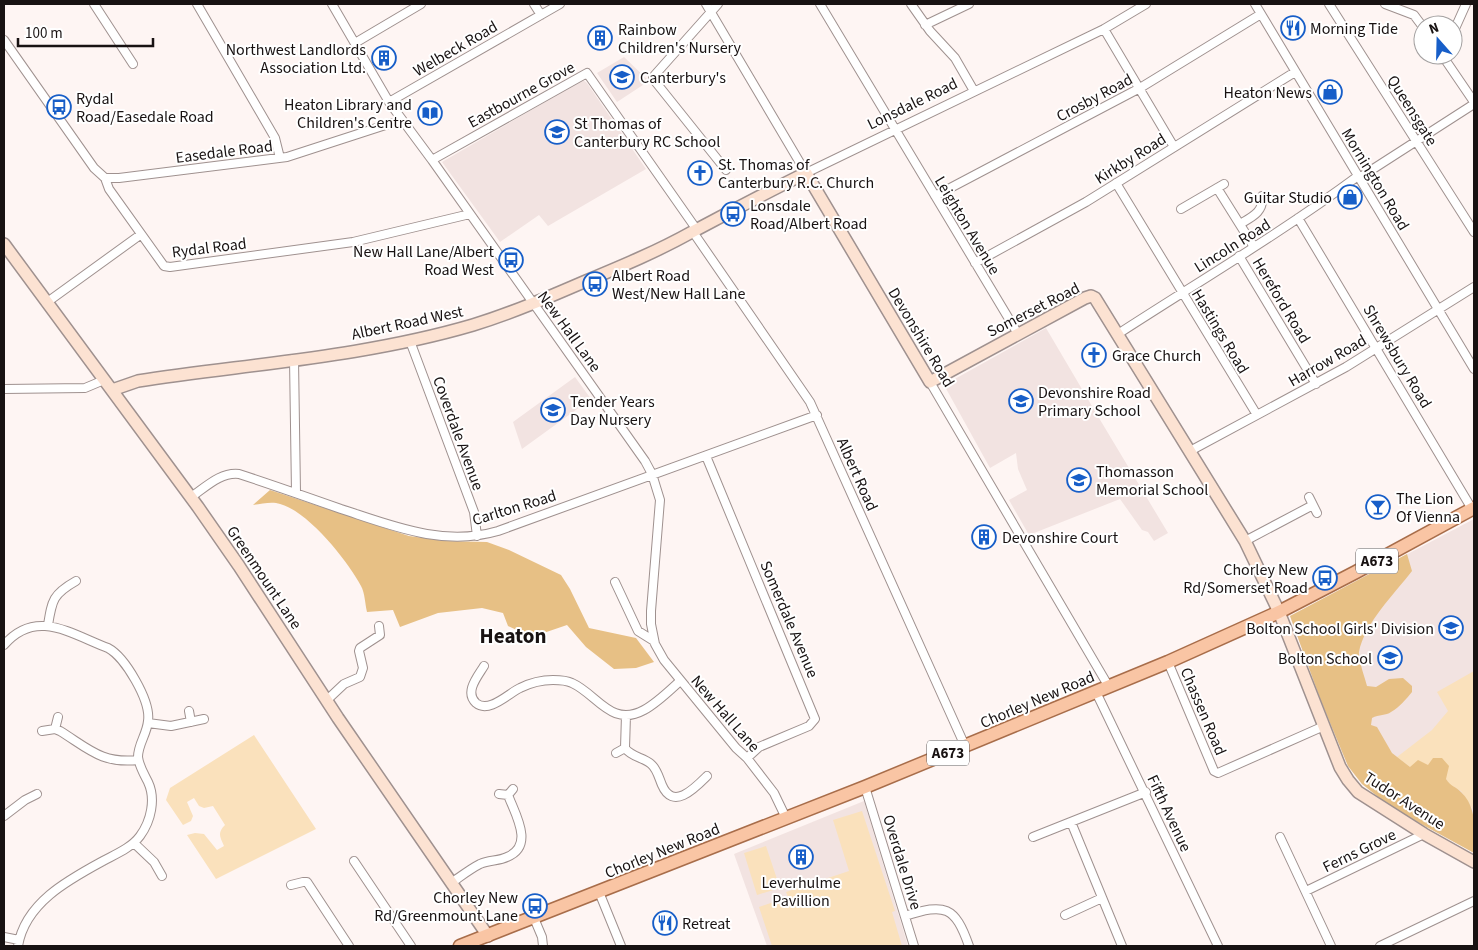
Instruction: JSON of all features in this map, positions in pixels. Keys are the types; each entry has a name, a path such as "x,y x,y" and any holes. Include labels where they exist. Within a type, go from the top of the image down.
{"main road":[{"name":"Chorley New Road","path":"460,946 865,787 1168,662 1279,612 1473,509"}],"street":[{"path":"94,4 133,64"},
{"path":"197,4 275,138 280,158"},
{"name":"New Hall Lane","path":"332,4 401,120 432,160 642,456 652,474 660,500 651,610 654,641 664,660 680,681 736,748 747,758 774,793 786,818"},
{"path":"355,43 421,4"},
{"path":"534,4 541,15"},
{"name":"Welbeck Road","path":"389,102 560,4"},
{"name":"Devonshire Road","path":"706,4 1109,687"},
{"path":"718,4 653,76 654,80 726,170"},
{"name":"Leighton Avenue","path":"820,4 1018,334"},
{"path":"911,4 925,25 955,58 974,91"},
{"path":"925,25 969,4"},
{"name":"Lonsdale Road","path":"695,231 743,204 1104,29 1146,4"},
{"name":"Mornington Road","path":"1254,4 1474,369"},
{"name":"Queensgate","path":"1329,4 1474,232"},
{"path":"1385,4 1414,15"},
{"name":"Crosby Road","path":"935,196 1140,88 1261,14"},
{"path":"1104,29 1174,147"},
{"name":"Rydal Road","path":"4,40 94,168 105,178 109,189 140,235 161,263 170,267 353,242 470,214"},
{"path":"1449,65 1474,103"},
{"name":"Kirkby Road","path":"975,263 1086,202 1295,72"},
{"name":"Eastbourne Grove","path":"432,160 587,73 695,231"},
{"name":"Lincoln Road","path":"1118,334 1359,177 1417,142 1474,103"},
{"name":"Easedale Road","path":"105,178 119,178 280,158 401,120"},
{"name":"Hastings Road","path":"1116,183 1257,415"},
{"path":"1181,209 1221,186 1254,247"},
{"path":"1240,224 1259,211 1262,206 1262,196"},
{"name":"Shrewsbury Road","path":"1298,218 1473,509"},
{"name":"Albert Road West","path":"112,390 138,381 360,350 410,341 475,324 533,304 622,266 695,231"},
{"name":"Albert Road","path":"695,231 805,393 965,746"},
{"path":"46,303 140,235"},
{"name":"Greenmount Lane","path":"4,244 191,497 450,883 488,936"},
{"name":"Hereford Road","path":"1239,256 1316,384"},
{"name":"Harrow Road","path":"1190,451 1316,384 1474,287"},
{"name":"Somerset Road","path":"930,382 1090,296 1095,298 1245,541 1279,612"},
{"name":"Coverdale Avenue","path":"410,341 474,512 476,536"},
{"path":"294,359 296,493"},
{"path":"4,390 85,388 104,380"},
{"name":"Carlton Road","path":"191,497 220,477 234,473 413,533 476,536 498,531 817,416"},
{"name":"Somerdale Avenue","path":"706,456 816,719 809,726 759,747 747,758"},
{"path":"1245,541 1311,501 1318,513"},
{"path":"59,580 64,588"},
{"path":"48,625 53,600 64,588 76,581"},
{"path":"615,582 638,631 654,641"},
{"name":"Tudor Avenue","path":"1279,612 1340,767 1348,780 1358,792 1424,834 1474,862"},
{"path":"4,644 19,630 48,625 114,651 126,664 148,710 148,723 140,742 138,760 149,784 152,798 147,824 134,843 72,878 51,893 28,919 18,943 4,937"},
{"path":"327,700 344,684 360,677 364,668 359,651 360,648 380,635 379,626"},
{"path":"114,651 119,644"},
{"name":"Chassen Road","path":"1168,662 1214,771 1218,773 1324,726"},
{"path":"484,666 472,685 471,694 475,702 483,706 493,704 531,683 555,680 570,682 605,708 619,714 635,714 647,708 680,681"},
{"path":"470,671 478,676"},
{"path":"570,682 573,673"},
{"name":"Fifth Avenue","path":"1096,692 1146,792 1218,946"},
{"path":"189,711 191,722"},
{"path":"626,715 625,748 632,755 653,766 664,790 672,796 678,797 688,793 707,776"},
{"path":"55,729 58,717"},
{"path":"148,723 171,726 204,719"},
{"path":"42,731 55,729 106,759 123,762 138,760"},
{"path":"616,753 625,748"},
{"path":"699,784 705,791"},
{"name":"Overdale Drive","path":"865,787 914,946"},
{"path":"450,883 481,863 507,858 517,851 522,840 522,833 510,792 499,794"},
{"path":"1033,837 1146,792"},
{"path":"4,816 23,796 37,794"},
{"path":"1071,822 1122,946"},
{"name":"Ferns Grove","path":"1306,891 1424,834"},
{"path":"1280,837 1331,946"},
{"path":"134,843 157,860 162,876"},
{"path":"354,861 411,946"},
{"path":"291,885 307,882 349,946"},
{"path":"599,892 621,946"},
{"path":"1065,916 1102,898"},
{"path":"1380,946 1474,901"},
{"path":"905,916 932,908 950,912 963,926 970,946"},
{"path":"534,918 542,937 543,946"}],"shaded area":[{"name":"Canterbury's","path":"624,57 649,81 617,102 597,73"},
{"name":"St Thomas of Canterbury RC School","path":"583,80 587,83 646,169 548,226 539,215 500,242 442,162"},
{"path":"1046,328 1168,533 1154,541 1148,532 1142,530 1120,499 1029,535 1009,500 1027,490 1018,469 1016,453 990,468 944,385"},
{"name":"Tender Years Day Nursery","path":"575,377 591,399 522,449 513,422"},
{"path":"270,490 409,536 445,541 487,542 509,550 561,575 589,628 636,638 654,662 636,668 614,669 586,647 567,625 523,640 521,632 508,626 503,613 482,608 438,613 400,627 393,610 367,612 364,595 355,575 336,550 300,514 276,503 253,505"},
{"name":"Bolton School","path":"1474,519 1474,853 1362,784 1348,766 1321,701 1290,616"},
{"path":"1407,554 1412,571 1373,620 1362,641 1359,655 1367,686 1376,687 1389,679 1403,678 1412,686 1412,692 1394,710 1372,718 1371,725 1377,727 1392,753 1410,767 1418,760 1428,765 1433,758 1442,758 1449,766 1446,779 1466,798 1473,813 1474,853 1392,808 1362,784 1348,766 1321,701 1290,616"},
{"path":"1474,671 1474,811 1461,791 1450,785 1446,779 1428,765 1410,767 1397,757 1432,730 1448,711 1437,692"},
{"path":"254,735 316,829 216,879 187,835 195,833 204,834 217,850 224,846 220,835 225,825 213,806 204,808 199,806 194,798 187,802 193,816 191,821 183,825 166,800 170,788"},
{"path":"864,801 908,946 767,946 734,854"},
{"path":"862,811 895,911 892,912 902,946 772,946 759,907 788,897 786,892 849,871 833,820"},
{"path":"766,846 780,888 757,895 744,853"}],"place":[{"name":"Morning Tide","path":"1293,28"},
{"name":"Rainbow Children's Nursery","path":"600,38"},
{"name":"Northwest Landlords Association Ltd.","path":"384,58"},
{"name":"Canterbury's","path":"622,77"},
{"name":"Heaton News","path":"1330,92"},
{"name":"Rydal Road/Easedale Road","path":"59,107"},
{"name":"Heaton Library and Children's Centre","path":"430,113"},
{"name":"St Thomas of Canterbury RC School","path":"557,132"},
{"name":"St. Thomas of Canterbury R.C. Church","path":"700,173"},
{"name":"Guitar Studio","path":"1350,197"},
{"name":"Lonsdale Road/Albert Road","path":"733,214"},
{"name":"New Hall Lane/Albert Road West","path":"511,260"},
{"name":"Albert Road West/New Hall Lane","path":"595,284"},
{"name":"Grace Church","path":"1094,355"},
{"name":"Devonshire Road Primary School","path":"1021,401"},
{"name":"Tender Years Day Nursery","path":"553,410"},
{"name":"Thomasson Memorial School","path":"1079,480"},
{"name":"The Lion Of Vienna","path":"1378,507"},
{"name":"Devonshire Court","path":"984,537"},
{"name":"Chorley New Rd/Somerset Road","path":"1325,578"},
{"name":"Bolton School Girls' Division","path":"1451,628"},
{"name":"Bolton School","path":"1390,658"},
{"name":"Leverhulme Pavillion","path":"801,857"},
{"name":"Chorley New Rd/Greenmount Lane","path":"535,906"},
{"name":"Retreat","path":"665,923"}],"district":[{"name":"Heaton","path":"513,636"}]}
